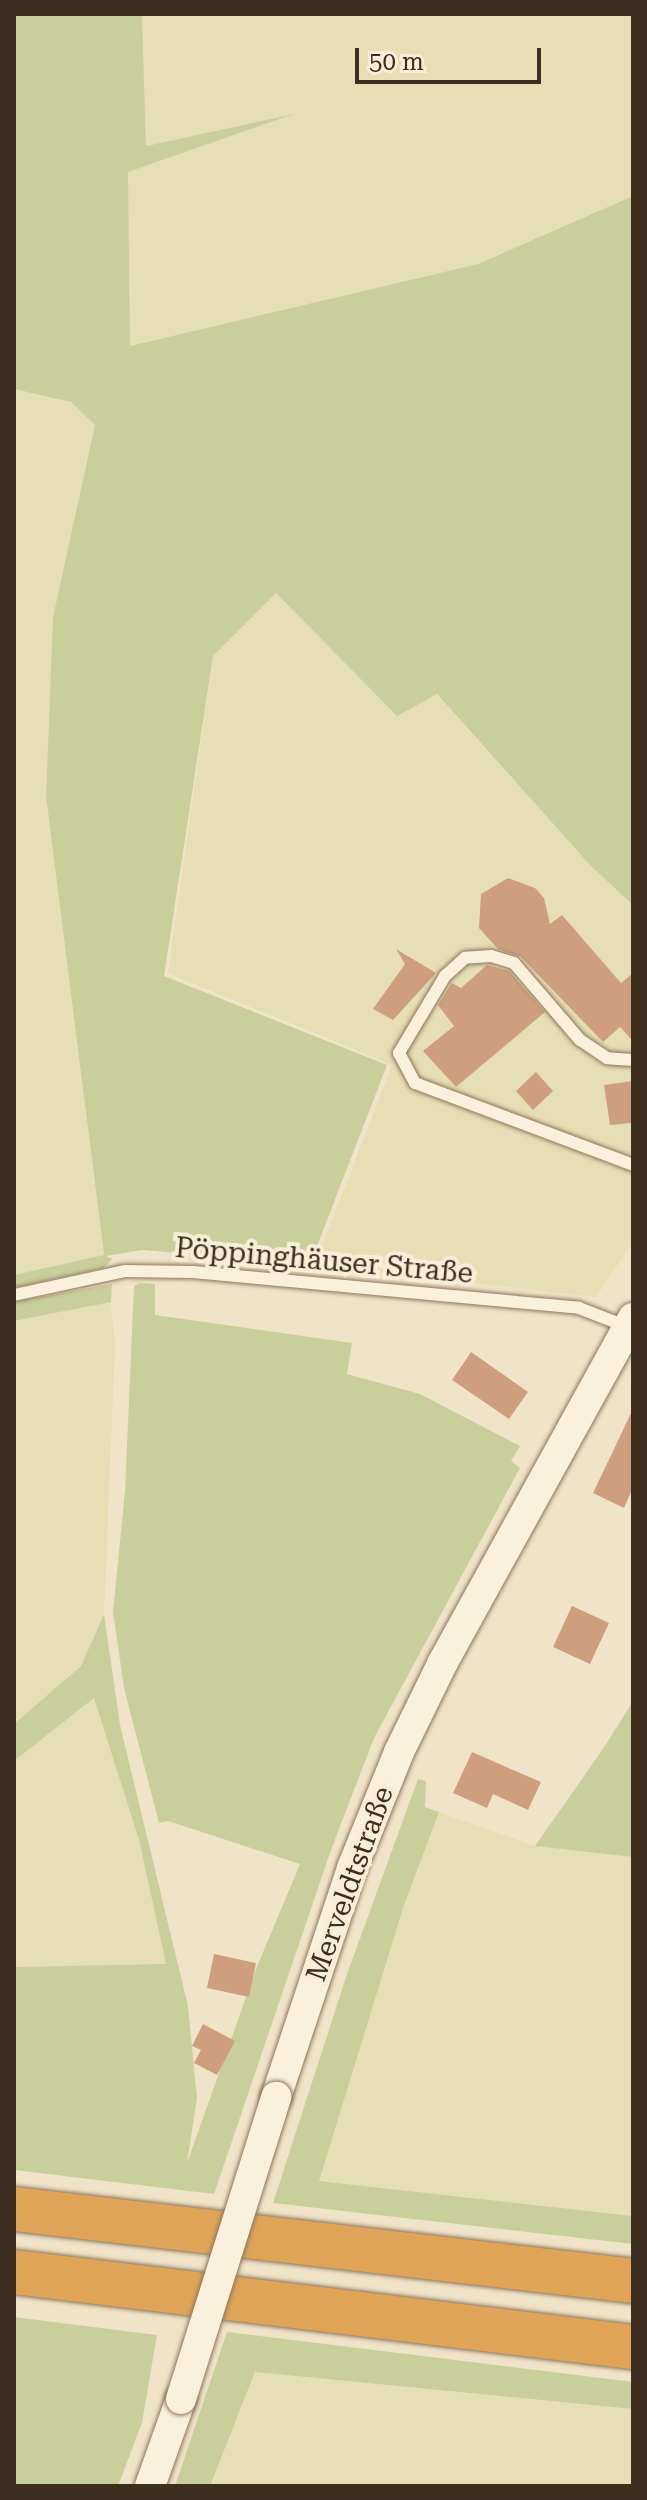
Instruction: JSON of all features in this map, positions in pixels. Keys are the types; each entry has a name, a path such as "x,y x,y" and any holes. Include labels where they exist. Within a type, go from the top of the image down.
{"highway":[{"path":"14,2209 633,2281"},
{"path":"14,2272 633,2347"}],"street":[{"name":"Merveldtstraße","path":"150,2486 181,2399 352,1868 399,1752 450,1648 630,1322"}],"lane":[{"path":"633,1060 607,1058 580,1040 514,963 491,956 465,958 445,976 399,1053 415,1083 633,1165"},
{"name":"Pöppinghäuser Straße","path":"14,1295 125,1271 193,1272 579,1308 630,1322"}],"shaded area":[{"path":"142,14 633,14 633,196 478,264 129,346 128,172 286,117 146,146"},
{"path":"14,389 71,402 95,425 53,617 46,796 104,1256 14,1275"},
{"path":"276,593 397,715 436,694 590,865 633,905 633,1242 596,1297 315,1265 392,1065 168,973 213,656"},
{"path":"111,1302 115,1346 104,1614 81,1666 14,1724 14,1321"},
{"path":"94,1697 139,1840 166,1965 14,1967 14,1761"},
{"path":"439,1812 535,1846 633,1857 633,2216 318,2181 404,1905"},
{"path":"255,2372 633,2409 633,2486 210,2486"}],"green space":[{"path":"14,14 142,14 146,146 294,114 128,172 130,346 478,264 633,196 633,905 590,865 437,694 397,716 276,593 213,656 164,976 387,1065 310,1264 142,1250 106,1256 112,1259 104,1268 14,1288 14,1275 104,1255 46,796 53,617 95,425 71,402 14,389"},
{"path":"112,1284 111,1302 14,1321 14,1302"},
{"path":"155,1284 155,1315 352,1343 347,1374 420,1394 520,1446 511,1461 520,1468 374,1738 331,1850 214,2194 14,2170 14,1967 166,1964 139,1840 94,1698 14,1761 14,1724 81,1666 104,1614 120,1725 188,2006 197,2098 187,2163 256,1969 300,1864 168,1821 159,1823 124,1688 113,1612 125,1491 134,1286"},
{"path":"633,1701 633,1857 535,1846 605,1746"},
{"path":"418,1779 426,1781 425,1807 439,1812 404,1905 319,2181 633,2216 633,2244 273,2203 347,1974"},
{"path":"14,2317 157,2335 142,2423 118,2486 14,2486"},
{"path":"227,2332 633,2382 633,2409 255,2372 210,2486 175,2486"}],"building":[{"path":"508,878 535,888 544,898 550,924 562,915 621,983 633,973 633,1041 620,1027 603,1042 521,957 498,949 479,928 481,894"},
{"path":"396,949 436,973 393,1020 373,1009 405,964"},
{"path":"487,965 509,971 545,1012 456,1087 423,1051 454,1026 438,1005 452,983 461,988"},
{"path":"536,1072 553,1091 533,1110 516,1091"},
{"path":"633,1081 633,1123 610,1125 604,1085"},
{"path":"471,1352 528,1392 509,1419 452,1380"},
{"path":"633,1409 633,1488 624,1508 593,1493"},
{"path":"572,1606 609,1623 590,1664 553,1647"},
{"path":"472,1752 541,1782 528,1810 493,1794 487,1808 453,1793"},
{"path":"214,1954 256,1963 249,1997 207,1988"},
{"path":"203,2024 235,2041 217,2075 194,2063 201,2050 192,2046"}]}
